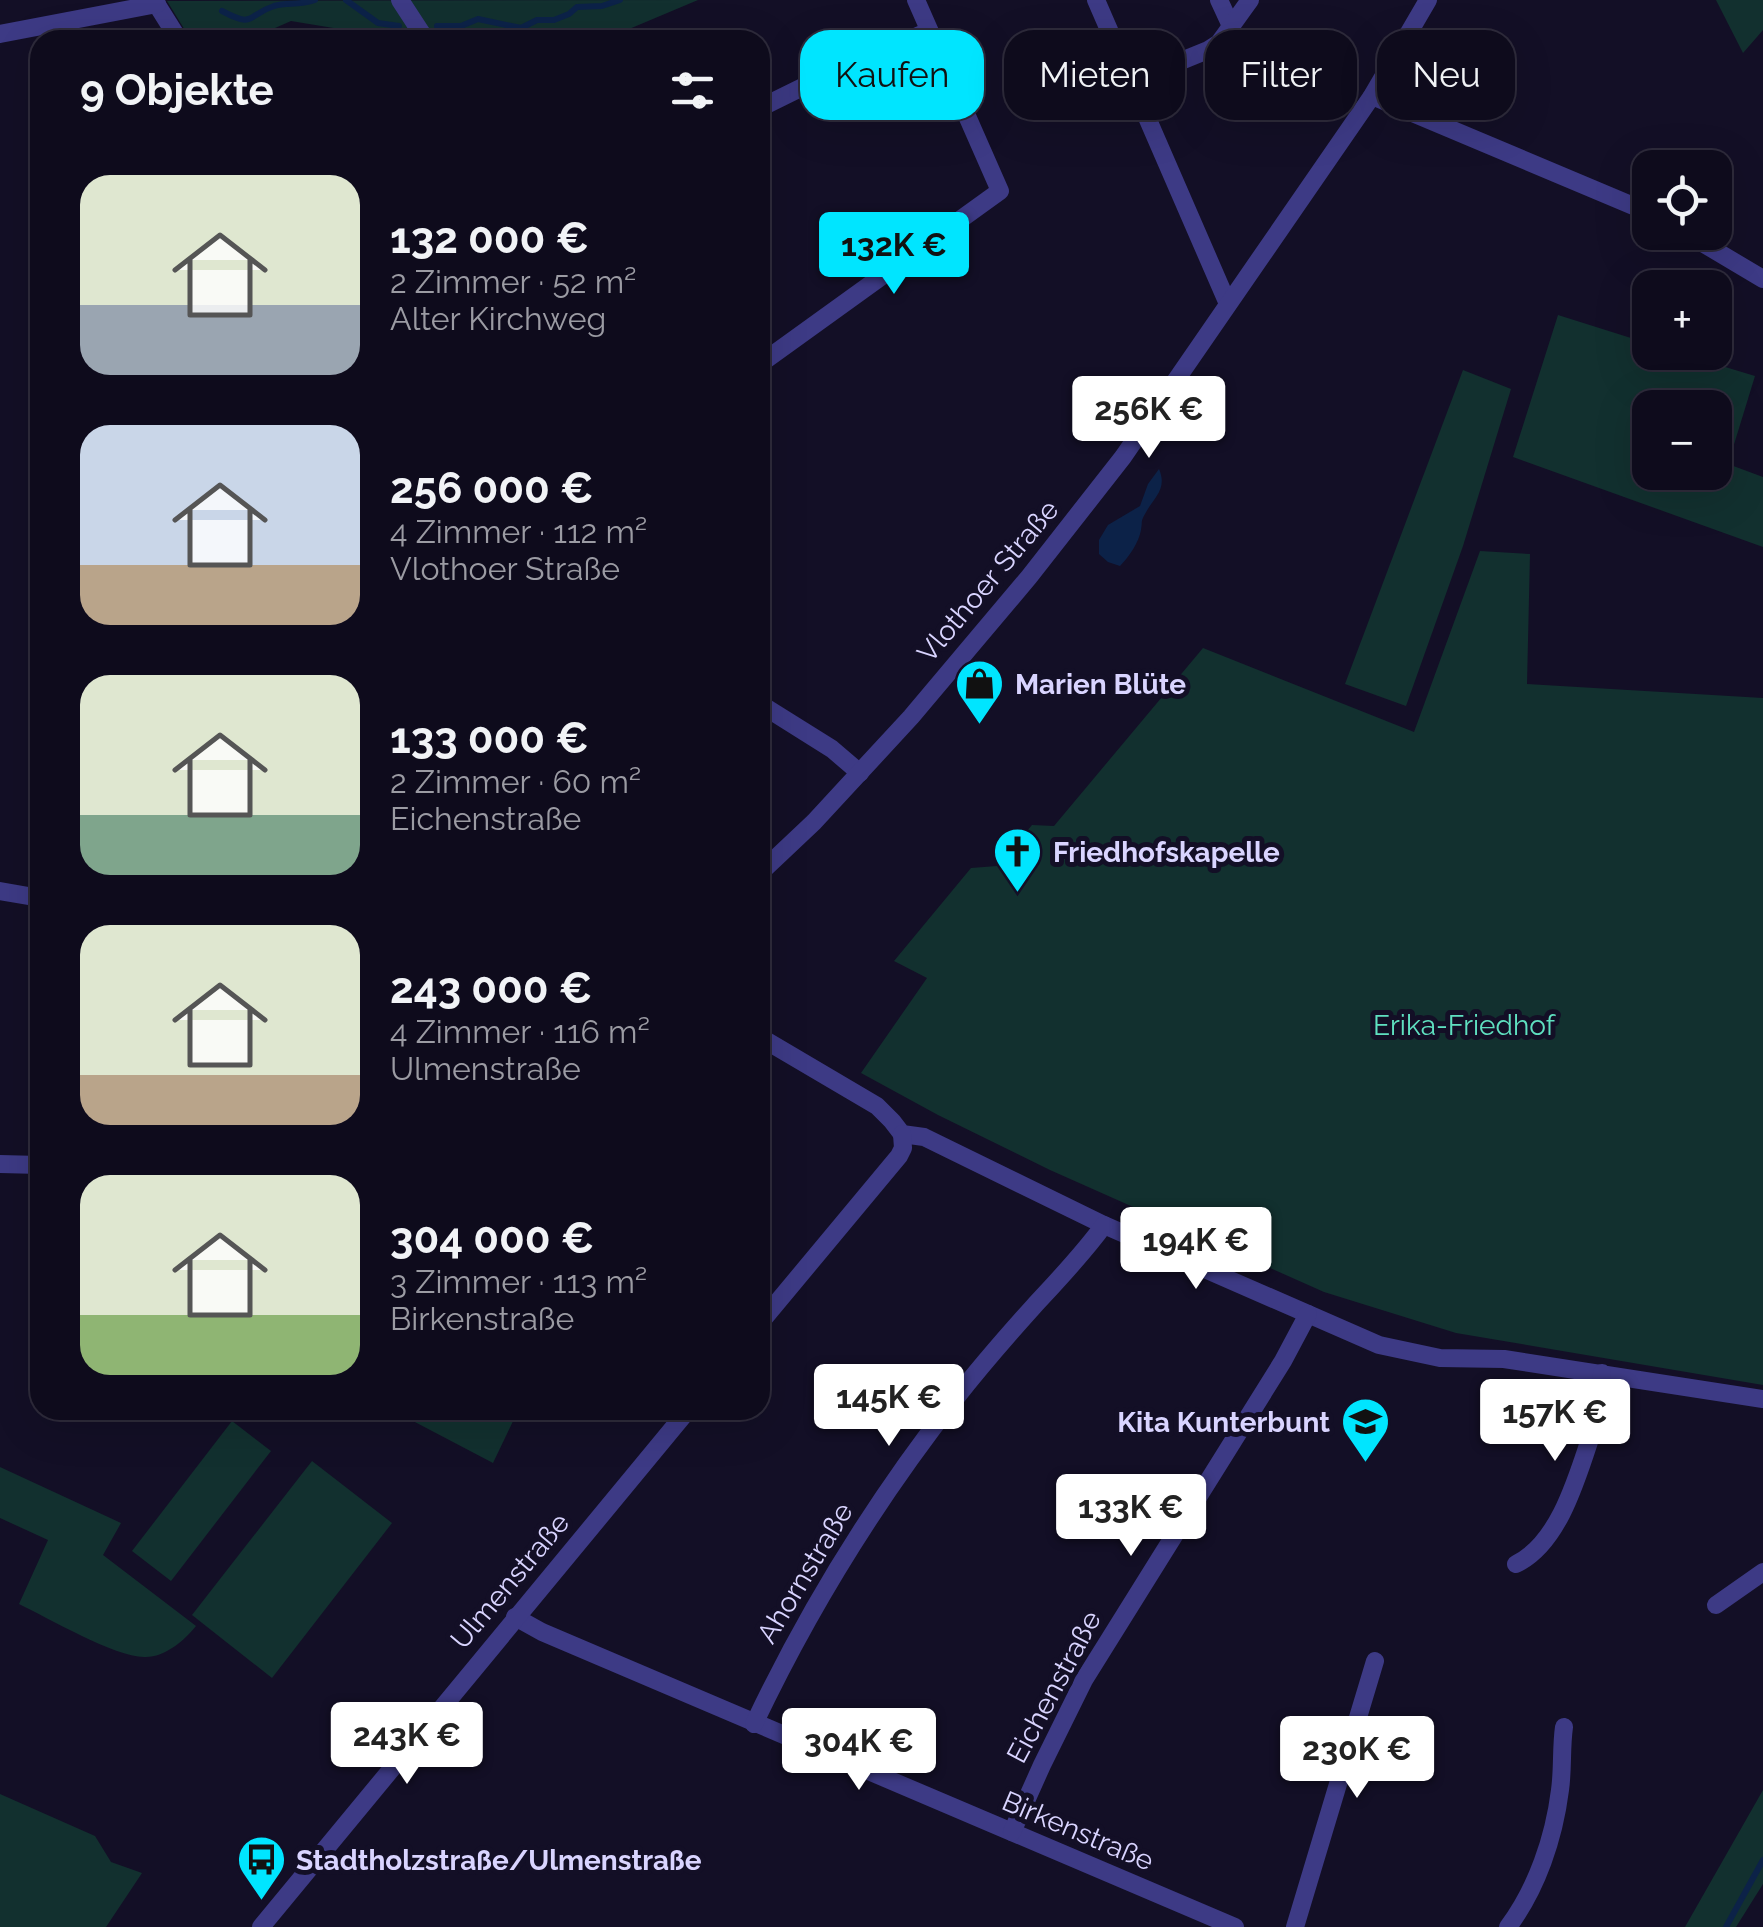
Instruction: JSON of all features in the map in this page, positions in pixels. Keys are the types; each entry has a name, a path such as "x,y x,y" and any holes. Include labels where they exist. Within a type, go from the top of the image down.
{"street":[{"path":"400,0 420,30"},
{"path":"916,0 929,30"},
{"path":"1096,0 1109,30"},
{"path":"1218,0 1231,26"},
{"path":"1185,60 1218,43 1250,0"},
{"name":"Vlothoer Straße","path":"770,864 911,717 1124,457 1372,96 1428,0"},
{"path":"0,34 155,2 173,30"},
{"path":"770,103 800,88"},
{"path":"1372,96 1632,205"},
{"path":"770,357 1000,191 968,120"},
{"path":"1148,120 1228,304"},
{"path":"1714,250 1763,279"},
{"path":"770,710 832,749 860,773"},
{"path":"0,891 30,896"},
{"path":"770,1043 877,1106 902,1134 903,1148 770,1311"},
{"path":"902,1134 924,1137 1104,1225 1379,1345 1440,1358 1504,1358 1763,1399"},
{"path":"0,1164 30,1165"},
{"name":"Ahornstraße","path":"754,1724 812,1612 884,1494 956,1398 1104,1225"},
{"name":"Eichenstraße","path":"1012,1832 1084,1680 1284,1361 1308,1314"},
{"path":"1516,1564 1529,1558 1561,1516 1598,1415 1602,1373"},
{"name":"Ulmenstraße","path":"260,1927 680,1420"},
{"path":"1716,1605 1763,1572"},
{"name":"Birkenstraße","path":"515,1617 754,1724 1235,1927"},
{"path":"1295,1927 1375,1661"},
{"path":"1508,1927 1523,1906 1544,1858 1560,1789 1564,1727"}],"green space":[{"path":"698,0 627,30 345,30 291,21 271,30 185,30 167,1"},
{"path":"1716,0 1763,0 1763,30 1743,53"},
{"path":"1558,315 1632,338 1632,370 1732,369 1755,376 1732,451 1732,390 1632,390 1632,490 1732,490 1732,465 1763,477 1763,547 1513,457"},
{"path":"1463,370 1511,389 1463,546 1406,706 1345,684"},
{"name":"Erika-Friedhof","path":"1480,551 1530,554 1527,684 1763,698 1763,1385 1456,1333 1324,1292 1050,1170 861,1073 927,978 894,961 971,868 997,866 1032,825 1054,826 1203,648 1414,732"},
{"path":"411,1420 514,1420 493,1463"},
{"path":"232,1421 271,1451 171,1581 132,1551"},
{"path":"312,1461 392,1523 272,1678 192,1615"},
{"path":"0,1467 121,1523 103,1555 196,1626 173,1648 144,1657 99,1644 19,1604 48,1540 0,1518"},
{"path":"1763,1790 1763,1884 1736,1927 1685,1927"},
{"path":"0,1794 95,1836 111,1862 142,1873 106,1927 0,1927"}],"water":[{"path":"1159,469 1161,488 1143,519 1136,544 1120,566 1108,562 1099,554 1099,540 1108,525 1140,506"}],"waterway":[{"path":"222,11 246,20 274,6 315,0"},
{"path":"346,0 378,23 399,26"},
{"path":"437,26 461,26 478,19 521,28 537,20 554,20 577,7 602,6 620,0"},
{"path":"1726,1927 1763,1860"}],"place":[{"name":"Marien Blüte","path":"980,726"},
{"name":"Friedhofskapelle","path":"1018,894"},
{"name":"Kita Kunterbunt","path":"1365,1464"},
{"name":"Stadtholzstraße/Ulmenstraße","path":"261,1902"}]}
